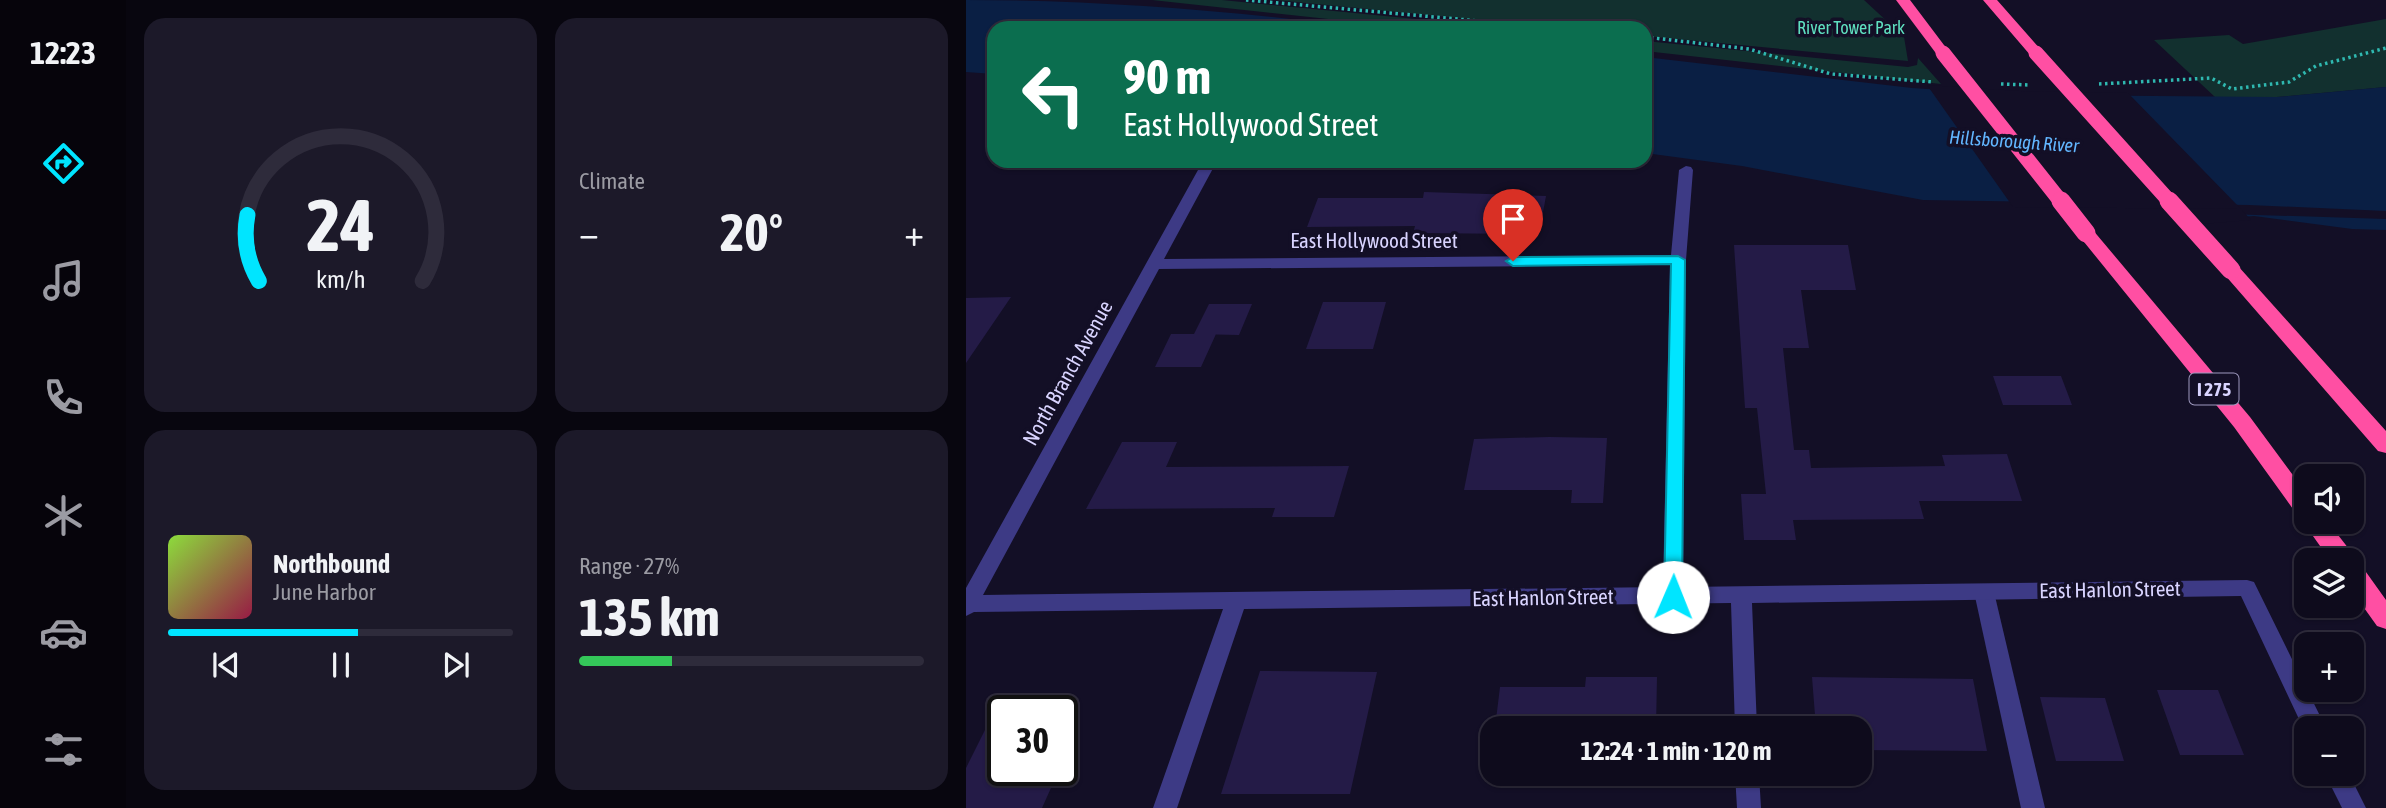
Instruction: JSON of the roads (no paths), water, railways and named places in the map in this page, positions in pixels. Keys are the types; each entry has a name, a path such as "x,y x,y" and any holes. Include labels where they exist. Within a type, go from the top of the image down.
{"highway":[{"path":"1990,0 2386,445"},
{"path":"1997,0 2002,14"},
{"name":"I 275","path":"1904,2 2116,271 2242,422 2294,494"},
{"path":"2364,589 2386,619"}],"street":[{"name":"North Branch Avenue","path":"967,605 1206,168"},
{"path":"1673,597 1678,260 1686,170"},
{"name":"East Hollywood Street","path":"1154,264 1678,260"},
{"name":"East Hanlon Street","path":"967,605 2247,589 2309,716"},
{"path":"1984,592 2033,808"},
{"path":"1741,596 1746,716"},
{"path":"1165,808 1236,601"},
{"path":"1748,786 1749,808"},
{"path":"2343,786 2354,808"}],"water":[{"path":"966,0 1167,8 1309,21 987,21 987,74 966,72"},
{"name":"Hillsborough River","path":"1652,58 1912,88 2019,95 2277,97 2386,87 2386,211 2249,205 1923,200 1742,166 1652,154"},
{"path":"2196,213 2386,219 2386,230 2352,229 2254,216 2202,220"}],"park label":[{"name":"River Tower Park","path":"1851,28"}]}
